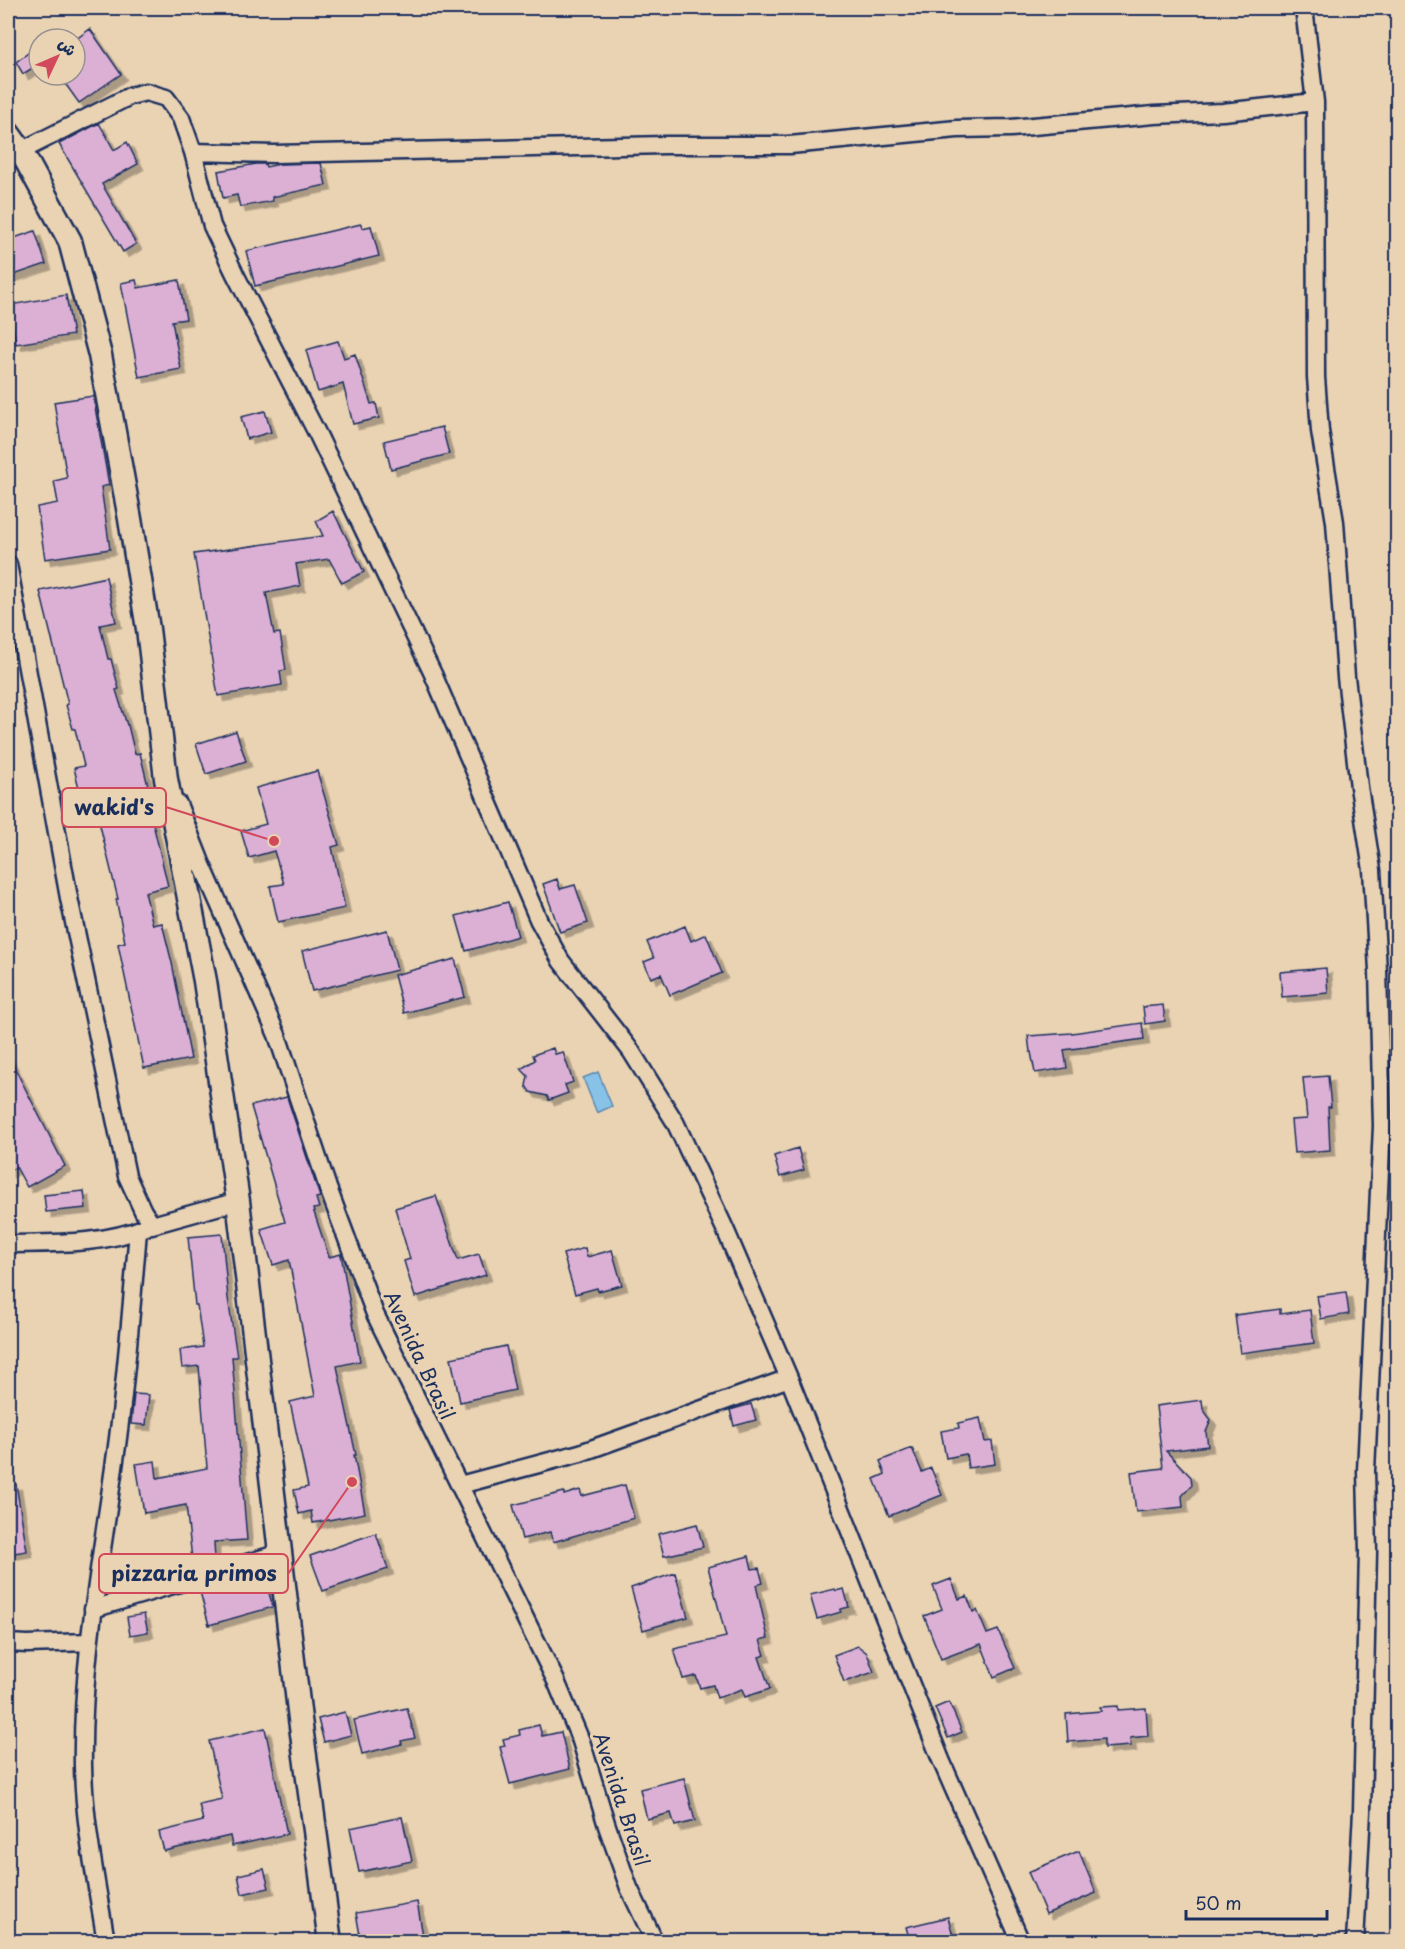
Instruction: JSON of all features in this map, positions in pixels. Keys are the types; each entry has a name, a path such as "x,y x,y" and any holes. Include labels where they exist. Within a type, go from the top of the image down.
{"main road":[{"path":"8,133 21,151 70,241 100,354 148,629 166,779 205,981 238,1201 330,1941"}],"street":[{"path":"1304,8 1315,102 1316,377 1320,431 1335,522 1342,638 1353,743 1373,881 1382,1102 1366,1471 1368,1552 1362,1800 1354,1941"},
{"path":"21,151 130,96 146,92 166,98 181,118 193,152 212,226 318,435 433,674 539,921 561,961 631,1051 675,1122 725,1228 789,1378 941,1760 1021,1941"},
{"path":"193,152 274,154 666,145 790,145 957,129 1011,128 1154,115 1223,112 1315,102"},
{"path":"8,564 69,898 119,1140 128,1176 143,1211 145,1228 86,1673 83,1767 90,1843 106,1941"},
{"name":"Avenida Brasil","path":"166,779 206,876 277,1035 328,1188 375,1314 556,1681 581,1741 629,1888 655,1941"},
{"path":"8,1244 66,1243 118,1236 238,1201"},
{"path":"460,1485 580,1453 789,1378"},
{"path":"93,1609 280,1553"},
{"path":"8,1643 89,1642"}],"water":[{"path":"598,1072 612,1106 597,1113 583,1078"}],"building":[{"path":"90,29 121,74 79,103 68,87 87,87 87,31"},
{"path":"27,54 27,72 23,74 16,62"},
{"path":"99,123 114,150 127,142 138,164 102,184 136,244 123,252 59,144"},
{"path":"321,163 326,185 272,197 273,201 240,207 237,195 223,198 218,171 256,164 265,164 266,167 280,164"},
{"path":"361,224 362,228 371,226 379,256 255,286 246,251"},
{"path":"35,231 46,264 8,277 8,240"},
{"path":"136,280 138,288 179,280 186,319 172,321 181,369 139,377 121,283"},
{"path":"66,295 73,335 16,344 10,305"},
{"path":"338,341 344,358 355,354 371,404 376,403 379,418 353,424 343,384 318,392 306,350"},
{"path":"93,396 109,485 101,487 110,549 45,559 37,507 58,503 54,481 67,478 54,402"},
{"path":"265,411 271,432 247,439 241,417"},
{"path":"442,427 449,454 391,469 384,441"},
{"path":"333,511 364,572 342,583 329,559 296,564 300,586 266,593 274,634 280,633 286,670 280,671 282,685 218,696 194,554 323,536 316,521"},
{"path":"106,577 116,622 100,625 135,754 140,753 148,786 144,786 168,886 145,892 153,925 162,923 191,1059 144,1068 118,944 125,942 116,899 118,899 96,809 85,812 74,768 84,766 75,729 73,729 66,705 68,704 40,591"},
{"path":"236,731 246,761 206,774 196,744"},
{"path":"317,771 339,845 332,847 345,908 278,922 270,886 284,884 274,851 249,858 241,831 266,824 256,788"},
{"path":"557,879 560,889 575,885 588,923 560,932 543,884"},
{"path":"508,902 518,936 466,951 456,916"},
{"path":"685,926 691,941 706,934 722,973 670,995 661,974 651,978 644,962 654,958 647,942"},
{"path":"387,930 397,970 312,991 302,951"},
{"path":"455,959 465,997 404,1013 394,975"},
{"path":"1326,968 1328,993 1282,997 1280,972"},
{"path":"1163,1005 1165,1021 1145,1024 1143,1007"},
{"path":"1142,1023 1144,1039 1064,1050 1067,1068 1035,1073 1028,1036 1072,1033"},
{"path":"553,1048 555,1054 563,1052 573,1082 565,1085 568,1093 549,1100 547,1096 530,1092 526,1086 528,1076 521,1069 535,1060 533,1055"},
{"path":"8,1055 65,1166 27,1187 16,1167 8,1172"},
{"path":"1328,1076 1331,1107 1328,1107 1330,1150 1294,1153 1291,1120 1307,1119 1303,1078"},
{"path":"287,1097 320,1197 316,1198 319,1208 313,1209 329,1257 341,1254 360,1361 337,1366 356,1455 354,1455 365,1513 313,1523 311,1511 299,1514 294,1490 308,1487 290,1402 315,1396 289,1260 273,1265 261,1229 285,1222 251,1106"},
{"path":"798,1148 804,1170 780,1177 774,1156"},
{"path":"84,1191 86,1208 46,1212 44,1195"},
{"path":"436,1196 458,1260 479,1254 486,1275 415,1297 404,1261 410,1259 395,1208"},
{"path":"222,1234 237,1357 232,1357 247,1540 214,1542 215,1561 193,1568 186,1505 144,1513 136,1464 155,1461 157,1478 207,1468 199,1366 182,1368 180,1350 203,1347 197,1305 195,1305 188,1237"},
{"path":"585,1248 587,1257 612,1250 622,1285 575,1294 563,1254"},
{"path":"1346,1292 1349,1314 1321,1319 1317,1296"},
{"path":"1280,1309 1280,1314 1310,1310 1314,1343 1240,1353 1235,1315"},
{"path":"506,1346 515,1390 460,1402 451,1358"},
{"path":"134,1394 149,1395 146,1425 131,1424"},
{"path":"1202,1400 1203,1409 1211,1420 1206,1432 1208,1446 1166,1451 1191,1477 1192,1485 1182,1496 1183,1507 1136,1512 1131,1472 1163,1468 1156,1406"},
{"path":"751,1404 756,1420 734,1426 730,1410"},
{"path":"980,1418 985,1442 992,1441 995,1464 968,1468 966,1454 946,1458 941,1431 959,1428 958,1423"},
{"path":"912,1448 922,1472 931,1468 942,1495 889,1516 874,1479 885,1474 880,1461"},
{"path":"16,1484 27,1551 8,1554 8,1485"},
{"path":"625,1485 634,1518 553,1542 550,1532 522,1539 513,1505 564,1492 564,1495 580,1490 582,1496"},
{"path":"697,1524 703,1547 664,1556 658,1534"},
{"path":"376,1533 388,1569 323,1591 310,1556"},
{"path":"749,1556 752,1569 759,1568 763,1583 756,1585 768,1638 760,1640 765,1655 759,1657 770,1689 745,1697 742,1689 717,1698 713,1685 700,1688 696,1676 683,1679 674,1649 726,1637 708,1567"},
{"path":"262,1569 273,1607 209,1625 199,1588"},
{"path":"675,1573 688,1617 643,1630 631,1588"},
{"path":"951,1579 959,1599 967,1596 973,1612 977,1610 987,1634 998,1630 1015,1668 994,1677 981,1644 941,1659 924,1616 942,1609 933,1586"},
{"path":"835,1589 836,1591 844,1589 849,1607 841,1609 841,1612 817,1619 810,1595"},
{"path":"144,1614 148,1632 130,1635 127,1617"},
{"path":"858,1646 867,1653 874,1672 844,1682 834,1655"},
{"path":"949,1702 962,1732 948,1738 935,1708"},
{"path":"1118,1706 1118,1710 1146,1708 1148,1736 1130,1738 1131,1746 1104,1748 1104,1739 1068,1742 1066,1714 1101,1711 1100,1707"},
{"path":"407,1708 415,1738 401,1741 402,1744 362,1754 354,1720"},
{"path":"345,1712 351,1735 324,1742 318,1719"},
{"path":"539,1725 542,1736 561,1732 570,1769 510,1784 500,1747 505,1746 503,1739 520,1735 519,1730"},
{"path":"265,1728 287,1834 232,1846 230,1836 164,1851 159,1832 203,1821 199,1804 222,1799 209,1741"},
{"path":"684,1778 695,1821 675,1826 671,1813 647,1819 640,1789"},
{"path":"402,1817 412,1861 359,1872 350,1828"},
{"path":"1079,1851 1096,1893 1046,1914 1028,1872"},
{"path":"264,1869 269,1888 242,1894 238,1875"},
{"path":"417,1902 424,1941 361,1941 356,1913"},
{"path":"948,1917 954,1939 910,1941 906,1927"}],"place":[{"name":"wakid's","path":"274,841"},
{"name":"pizzaria primos","path":"352,1482"}]}
